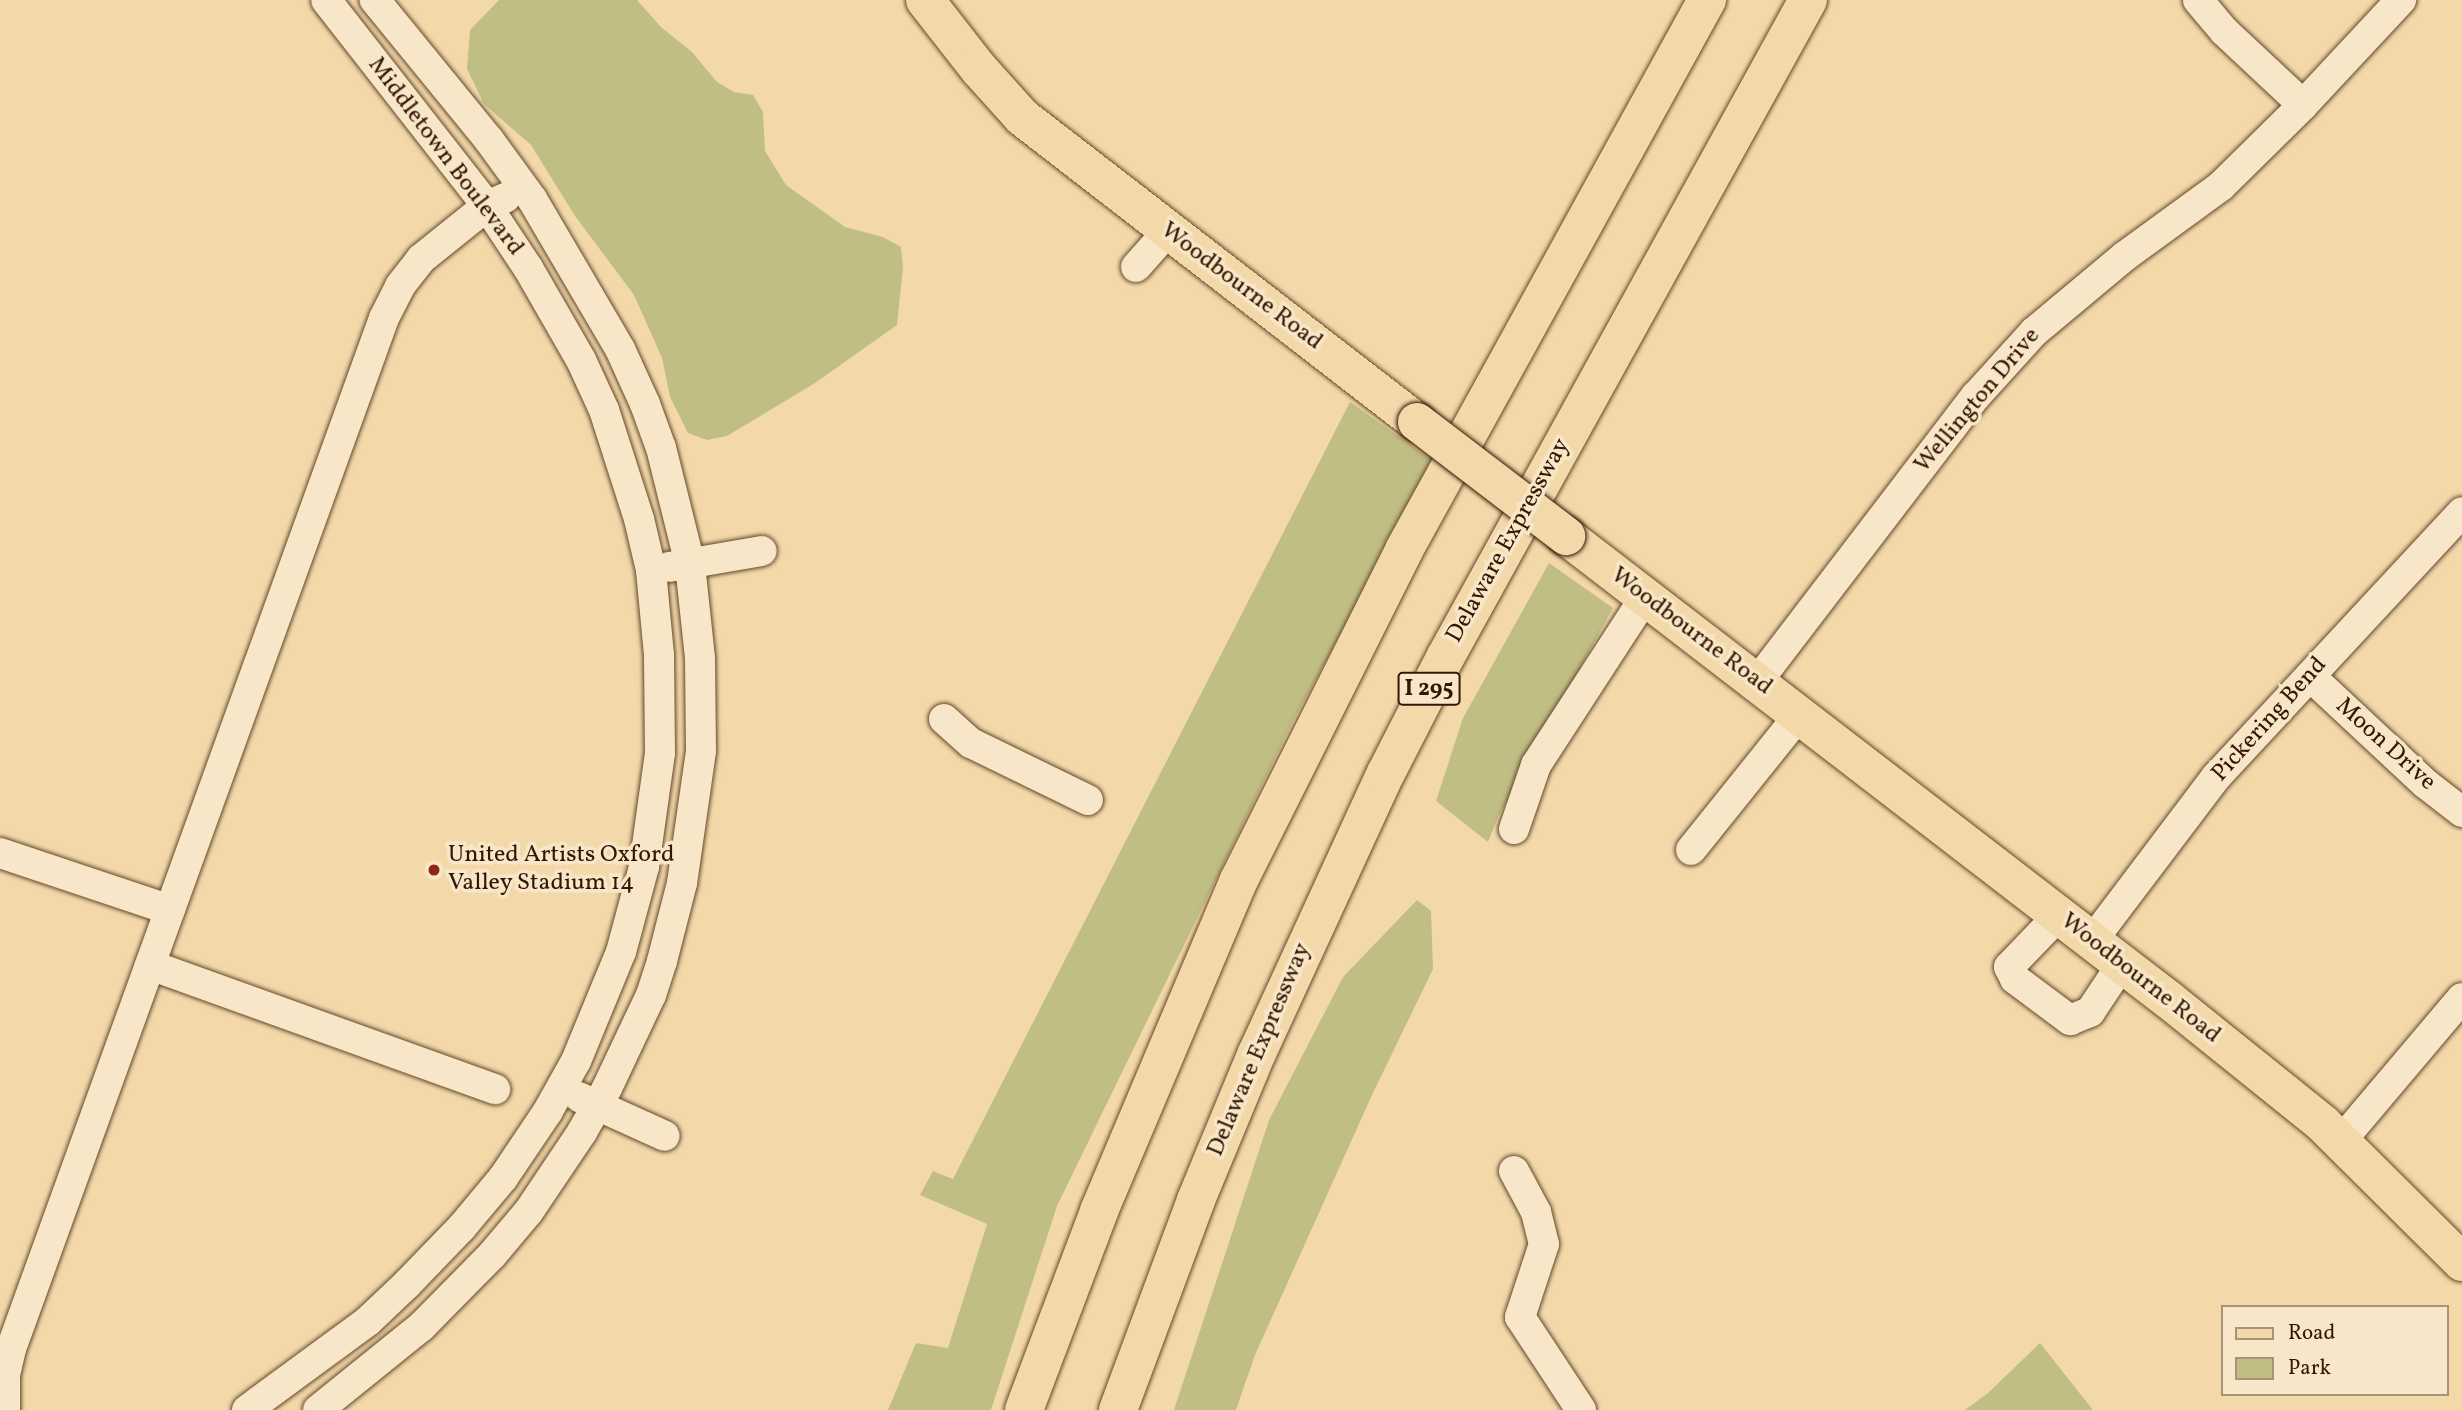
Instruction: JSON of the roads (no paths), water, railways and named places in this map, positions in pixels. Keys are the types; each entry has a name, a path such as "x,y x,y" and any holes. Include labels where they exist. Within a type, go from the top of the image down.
{"main road":[{"name":"Woodbourne Road","path":"925,0 979,69 1022,117 2122,964 2341,1141 2462,1262"},
{"path":"1024,1410 1099,1211 1169,1039 1262,832 1404,550 1707,0"},
{"name":"Delaware Expressway","path":"1118,1410 1196,1200 1257,1053 1385,774 1446,656 1808,0"}],"street":[{"name":"Middletown Boulevard","path":"247,1410 368,1321 407,1284 503,1178 562,1086 611,981 644,867 656,796 662,709 651,570 639,519 604,410 580,360 528,268 487,206 326,0"},
{"name":"Middletown Boulevard","path":"318,1410 421,1327 492,1255 530,1211 597,1107 650,995 682,883 701,751 700,658 690,564 665,460 645,404 601,313 525,189 375,0"},
{"path":"2198,0 2224,31 2303,105"},
{"name":"Wellington Drive","path":"1757,682 1976,396 2034,332 2125,256 2221,186 2267,144 2401,0"},
{"path":"5,1410 5,1375 11,1349 384,318 400,286 421,259 487,206 525,189"},
{"path":"1136,267 1168,231"},
{"name":"Pickering Bend","path":"2092,941 2217,776 2462,512"},
{"path":"651,570 762,551"},
{"path":"1514,829 1536,765 1645,597"},
{"name":"Moon Drive","path":"2310,676 2426,783 2462,812"},
{"path":"1691,850 1799,715"},
{"path":"944,719 971,743 1088,800"},
{"path":"0,853 170,910"},
{"path":"2059,915 2009,967 2015,979 2070,1020 2090,1012 2122,964"},
{"path":"150,965 495,1089"},
{"path":"2341,1141 2462,998"},
{"path":"562,1086 597,1107 664,1136"},
{"path":"1514,1171 1536,1212 1544,1244 1520,1318 1581,1410"}],"place":[{"name":"United Artists Oxford Valley Stadium 14","path":"434,870"}]}
